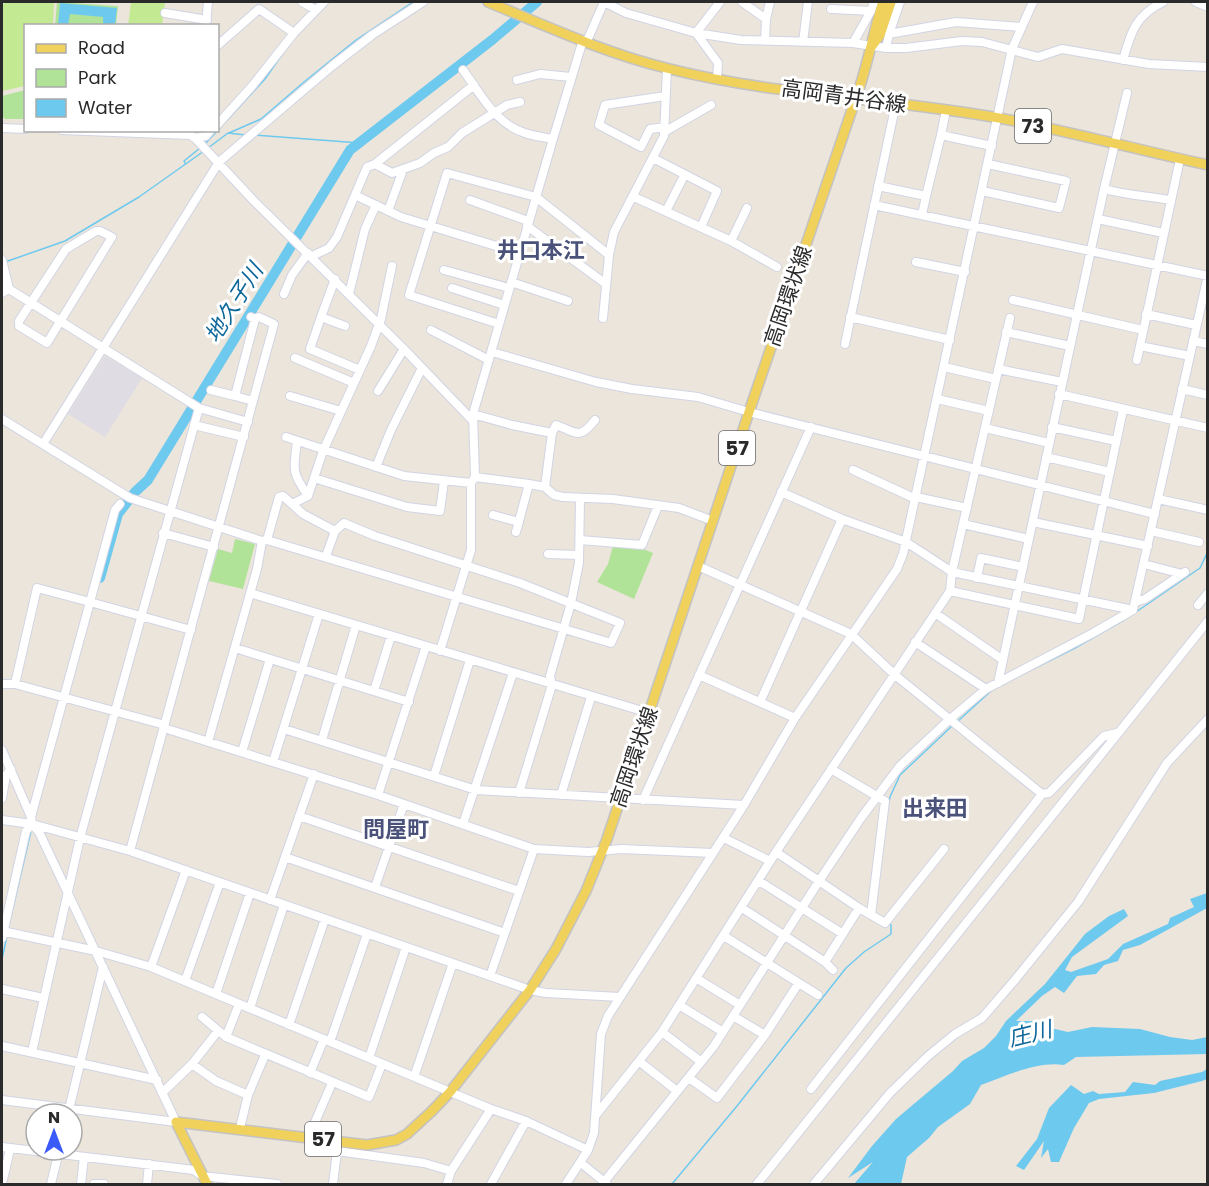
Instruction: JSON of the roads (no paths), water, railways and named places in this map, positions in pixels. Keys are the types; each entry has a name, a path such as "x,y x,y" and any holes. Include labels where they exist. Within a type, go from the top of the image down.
{"main road":[{"name":"高岡青井谷線","path":"488,2 585,41 667,69 717,79 999,118 1208,165"},
{"name":"高岡環状線","path":"881,34 883,2"},
{"name":"高岡環状線","path":"176,1122 367,1145 396,1140 407,1134 450,1092 530,990 556,949 586,891 602,852 872,46 881,34 891,2"},
{"path":"176,1122 204,1182"}],"street":[{"path":"165,13 206,22 208,2"},
{"path":"302,2 316,10"},
{"path":"219,123 253,85 294,33 324,2"},
{"path":"43,444 219,162 332,66 372,35 423,2"},
{"path":"440,651 471,550 472,417 572,77 585,41 604,2 626,13 696,33 741,40 853,43 886,48 906,48 962,41 982,42 1038,57 1062,49 1149,64 1208,67"},
{"path":"696,33 720,2"},
{"path":"742,2 766,19"},
{"path":"765,41 766,19 770,2"},
{"path":"804,42 808,2"},
{"path":"853,43 874,2"},
{"path":"881,34 900,2"},
{"path":"566,1185 588,1150 594,1133 601,1034 608,1016 724,838 795,718 897,569 916,498 1012,49 1034,2"},
{"path":"1141,2 1147,10"},
{"path":"1123,60 1129,36 1147,10 1163,2"},
{"path":"1196,2 1208,7"},
{"path":"219,44 260,9 294,33"},
{"path":"831,9 871,11"},
{"path":"881,34 956,22 1022,27"},
{"path":"696,33 718,63 717,79"},
{"path":"881,34 886,48"},
{"path":"603,318 609,255 614,232 634,197 665,129 667,69"},
{"path":"463,70 493,113 505,123 524,133 553,139"},
{"path":"517,80 540,74 572,77"},
{"path":"284,294 292,275 310,254 329,248 337,237 367,167 375,164 474,85"},
{"path":"998,683 1090,252 1127,93"},
{"path":"665,96 605,105 599,125 641,147 650,129 665,129 711,105"},
{"path":"375,164 392,173 420,163 447,147 462,132 493,113 507,105 520,102"},
{"path":"845,344 896,103"},
{"path":"922,215 946,110"},
{"path":"2,128 24,129"},
{"path":"113,132 206,136 209,132"},
{"path":"195,134 202,145 254,201 472,417 552,433"},
{"path":"941,135 992,146"},
{"path":"653,158 717,191 701,227"},
{"path":"1137,360 1180,159"},
{"path":"982,191 1059,208 1066,181 988,164"},
{"path":"388,210 403,170"},
{"path":"499,324 409,295 447,172 536,197 609,255"},
{"path":"666,211 684,176"},
{"path":"878,186 926,196"},
{"path":"1104,189 1127,195 1145,195 1170,200"},
{"path":"355,195 401,217 519,253"},
{"path":"634,197 731,241 777,267"},
{"path":"470,200 528,224 606,284"},
{"path":"349,294 365,230 376,205"},
{"path":"874,205 1207,276 1134,606"},
{"path":"731,241 747,208"},
{"path":"1098,219 1163,233"},
{"path":"96,231 112,237 47,343 19,326 19,321 30,303 66,249 96,231"},
{"path":"2,262 5,291"},
{"path":"916,262 965,272"},
{"path":"292,504 308,496 323,451 381,319 392,266"},
{"path":"444,270 568,301"},
{"path":"335,279 310,349 360,370"},
{"path":"2,280 5,291 30,303 195,407 248,422"},
{"path":"452,288 504,305"},
{"path":"1013,300 1143,330"},
{"path":"1146,314 1196,325"},
{"path":"130,851 274,324 259,317 253,318 235,396"},
{"path":"321,317 345,326"},
{"path":"850,317 950,340"},
{"path":"596,1115 662,1032 770,861 950,591 952,572 1010,318"},
{"path":"431,330 490,356 596,382 698,397 749,412 1155,514"},
{"path":"1006,332 1070,346"},
{"path":"1193,341 1208,344"},
{"path":"1140,346 1190,357"},
{"path":"378,391 404,349"},
{"path":"295,358 354,383"},
{"path":"944,367 996,379"},
{"path":"376,467 391,430 422,368"},
{"path":"998,369 1062,382"},
{"path":"1182,389 1208,394"},
{"path":"211,390 253,401"},
{"path":"1059,394 1208,428"},
{"path":"290,396 341,411"},
{"path":"937,399 989,411"},
{"path":"32,1052 80,838 194,425 195,407"},
{"path":"950,591 1079,619 1123,410"},
{"path":"2,419 117,491 169,512 265,541 326,556 611,643 620,622 520,583 375,536 344,523 335,531 326,556"},
{"path":"545,488 552,433 556,425 581,434 595,420"},
{"path":"194,425 244,437"},
{"path":"643,800 811,427"},
{"path":"1052,427 1116,441"},
{"path":"985,428 1049,443"},
{"path":"286,437 404,476 444,481 529,483 545,488 554,495 580,499 613,499 679,508 713,521"},
{"path":"297,442 293,466 296,477 308,496"},
{"path":"1046,457 1110,472"},
{"path":"854,470 916,498 967,508"},
{"path":"314,477 407,507 441,511 444,481"},
{"path":"516,532 529,483"},
{"path":"782,492 842,519 906,542 952,572 1084,600 1134,606"},
{"path":"208,742 263,544 279,497 283,496 303,514 335,531"},
{"path":"519,793 552,685 550,676 571,603 579,555 580,499"},
{"path":"1158,499 1208,510"},
{"path":"120,504 115,510 90,602 34,824 26,831 4,933 96,951 152,967 369,1059 526,1121 588,1150"},
{"path":"580,540 642,545 658,506"},
{"path":"493,515 519,522"},
{"path":"760,702 842,519"},
{"path":"1033,522 1148,546"},
{"path":"963,524 1029,538"},
{"path":"1151,531 1199,542"},
{"path":"163,533 214,547"},
{"path":"548,554 579,555"},
{"path":"977,578 981,558 1023,567"},
{"path":"580,1162 606,1183 714,1046 819,881 900,766 986,689 1134,606 1184,573 1144,564"},
{"path":"698,566 851,634 895,675 1042,794"},
{"path":"15,684 37,588 191,630"},
{"path":"250,592 649,713"},
{"path":"1198,605 1208,593"},
{"path":"935,613 1003,660"},
{"path":"273,762 319,614"},
{"path":"757,1185 1208,621"},
{"path":"322,740 356,625"},
{"path":"374,691 391,636"},
{"path":"915,642 986,689"},
{"path":"378,795 426,646"},
{"path":"235,648 409,702"},
{"path":"242,752 270,659"},
{"path":"434,776 470,660"},
{"path":"463,825 513,673"},
{"path":"699,675 795,718"},
{"path":"2,684 15,684 161,724 164,728 314,774 534,849 602,852 621,849 713,853"},
{"path":"561,795 591,697"},
{"path":"814,1185 890,1093 928,1056 955,1034 982,1018 1014,981 1078,902 1167,764 1208,719"},
{"path":"284,729 476,789 744,805"},
{"path":"811,1089 1042,794 1049,793 1104,736 1117,733"},
{"path":"2,750 34,824 176,1122"},
{"path":"2,798 6,775 11,769"},
{"path":"831,769 885,801 871,915"},
{"path":"270,900 314,774"},
{"path":"375,887 404,804"},
{"path":"299,816 519,891"},
{"path":"2,820 34,824 130,851 530,990 620,997"},
{"path":"724,838 770,861"},
{"path":"490,976 534,849"},
{"path":"776,852 885,923 944,849"},
{"path":"285,857 505,933"},
{"path":"152,967 186,870"},
{"path":"759,881 843,934"},
{"path":"185,981 220,882"},
{"path":"216,994 250,893"},
{"path":"250,1008 284,905"},
{"path":"741,908 825,962 833,970"},
{"path":"825,962 859,908"},
{"path":"290,1025 325,919"},
{"path":"310,1073 327,1040 367,934"},
{"path":"724,936 818,995"},
{"path":"369,1059 406,947"},
{"path":"414,1077 453,963"},
{"path":"71,1102 103,966"},
{"path":"696,978 740,1005"},
{"path":"689,1078 717,1098 765,1035 798,984"},
{"path":"2,989 43,998"},
{"path":"226,1037 239,1004"},
{"path":"679,1005 723,1032"},
{"path":"733,1016 765,1035"},
{"path":"202,1017 226,1037 369,1097 382,1064"},
{"path":"162,1094 192,1064 218,1031"},
{"path":"662,1032 700,1061"},
{"path":"2,1046 157,1080"},
{"path":"240,1128 248,1095 265,1055"},
{"path":"640,1062 677,1092"},
{"path":"192,1064 216,1082 248,1095"},
{"path":"309,1137 332,1083"},
{"path":"2,1100 24,1104"},
{"path":"447,1185 451,1171 492,1109"},
{"path":"84,1113 176,1122"},
{"path":"491,1185 526,1121"},
{"path":"325,1139 337,1151 424,1162 451,1171"},
{"path":"2,1185 6,1148 24,1149"},
{"path":"333,1185 337,1151"},
{"path":"84,1157 194,1170 204,1182 277,1185"},
{"path":"54,1184 57,1162"},
{"path":"81,1185 83,1162"},
{"path":"147,1185 149,1164"},
{"path":"94,1185 104,1185"}],"water":[{"path":"60,3 117,8 115,24 103,24 103,17 70,14 68,24 58,24"},
{"name":"庄川","path":"1207,893 1207,908 1140,945 1123,950 1118,961 1104,965 1096,974 1077,976 1064,993 1055,987 1016,1021 1034,1021 1046,1027 1068,1032 1092,1027 1140,1029 1192,1040 1207,1037 1207,1054 1076,1057 1064,1065 1043,1065 1011,1074 981,1085 970,1104 938,1127 907,1157 901,1184 854,1184 873,1162 848,1178 896,1119 962,1061 984,1048 996,1036 1006,1021 1045,984 1085,934 1109,916 1124,909 1128,916 1072,957 1065,970 1071,972 1108,959 1123,944 1168,924 1170,918 1194,907 1190,899"},
{"path":"1207,1069 1207,1079 1202,1081 1154,1093 1099,1099 1089,1103 1074,1128 1059,1162 1051,1162 1048,1149 1041,1158 1044,1141 1024,1170 1016,1166 1037,1139 1049,1108 1071,1085 1084,1094 1093,1091 1099,1094 1125,1092 1133,1082 1155,1085 1160,1081"}],"waterway":[{"path":"229,133 261,119 356,40 413,2"},
{"name":"地久子川","path":"100,578 118,514 135,492 148,480 350,150 492,40 537,2"},
{"path":"219,129 265,79 288,46"},
{"path":"206,143 216,132"},
{"path":"208,148 228,133 246,135"},
{"path":"254,135 360,143"},
{"path":"185,163 184,161 200,148"},
{"path":"5,262 65,241 139,197 204,151"},
{"path":"1136,612 1200,568 1208,551"},
{"path":"1033,669 1124,620"},
{"path":"958,721 992,690"},
{"path":"887,813 890,797 900,775 952,726"},
{"path":"8,929 31,831"},
{"path":"672,1184 846,968 864,952 891,934 891,925 888,923"},
{"path":"2,959 7,936"}],"railway":[{"path":"2,1184 8,1184"}],"district":[{"name":"井口本江","path":"541,250"},
{"name":"出来田","path":"935,808"},
{"name":"問屋町","path":"396,829"}]}
